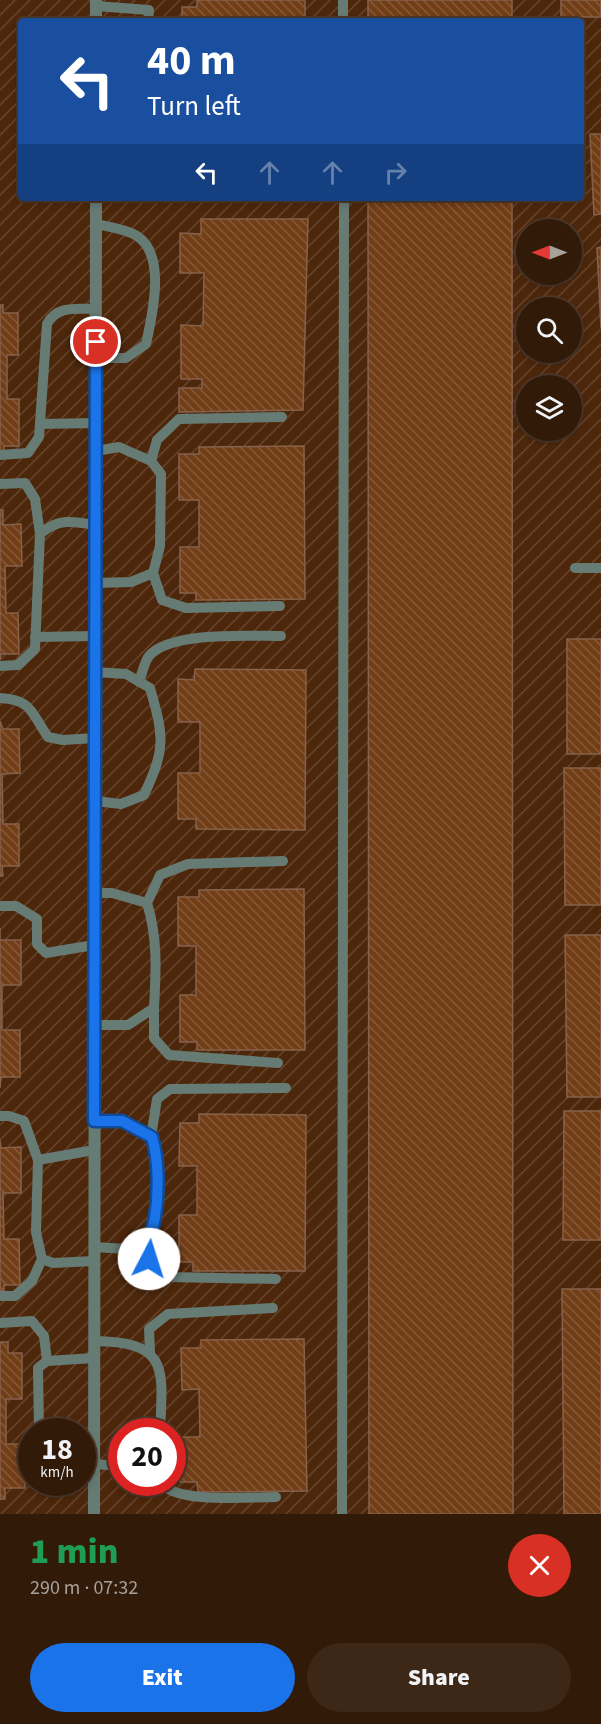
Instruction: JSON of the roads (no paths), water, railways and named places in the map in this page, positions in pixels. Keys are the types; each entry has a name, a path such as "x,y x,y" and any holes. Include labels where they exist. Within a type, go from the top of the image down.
{"street":[{"path":"92,1418 94,1358 96,201"},
{"path":"92,1496 93,1514"}],"lane":[{"path":"343,0 343,18"},
{"path":"96,3 150,10"},
{"path":"342,1514 344,201"},
{"path":"96,224 138,236 148,249 156,277 154,306 146,344 126,358 96,358"},
{"path":"0,455 28,453 39,437 47,324 51,317 63,309 96,309"},
{"path":"152,462 157,440 172,423 179,419 282,417"},
{"path":"40,424 96,423"},
{"path":"96,451 119,447 152,462 161,474 160,546 153,573 162,600 186,608 280,606"},
{"path":"0,484 25,483 35,499 40,534 35,649 18,665 0,666"},
{"path":"40,534 51,524 74,521 95,525"},
{"path":"574,568 601,568"},
{"path":"95,583 131,582 153,573"},
{"path":"35,637 95,636"},
{"path":"139,682 149,656 170,643 207,637 281,636"},
{"path":"95,672 126,674 150,688 161,730 158,764 144,795 121,804 95,801"},
{"path":"0,698 21,700 29,705 48,737 63,740 95,738"},
{"path":"278,1063 169,1055 154,1038 155,928 147,903 160,875 188,864 284,861"},
{"path":"95,893 112,893 147,903"},
{"path":"0,906 16,906 37,919 37,944 46,952 94,945"},
{"path":"94,1025 128,1025 154,1008"},
{"path":"276,1279 168,1277 158,1272 149,1259 147,1243 155,1217 157,1181 152,1137 157,1099 170,1089 286,1088"},
{"path":"0,1116 9,1116 24,1121 38,1160 36,1232 42,1259 32,1281 15,1296 0,1296"},
{"path":"94,1121 122,1121 152,1137"},
{"path":"38,1160 94,1150"},
{"path":"94,1247 127,1249 147,1243"},
{"path":"42,1259 53,1263 94,1262"},
{"path":"160,1418 161,1369 150,1353 149,1329 168,1314 273,1308"},
{"path":"0,1323 32,1321 44,1336 47,1361"},
{"path":"94,1341 122,1342 150,1353"},
{"path":"39,1418 38,1368 47,1361 94,1358"},
{"path":"183,1496 276,1497"}]}
